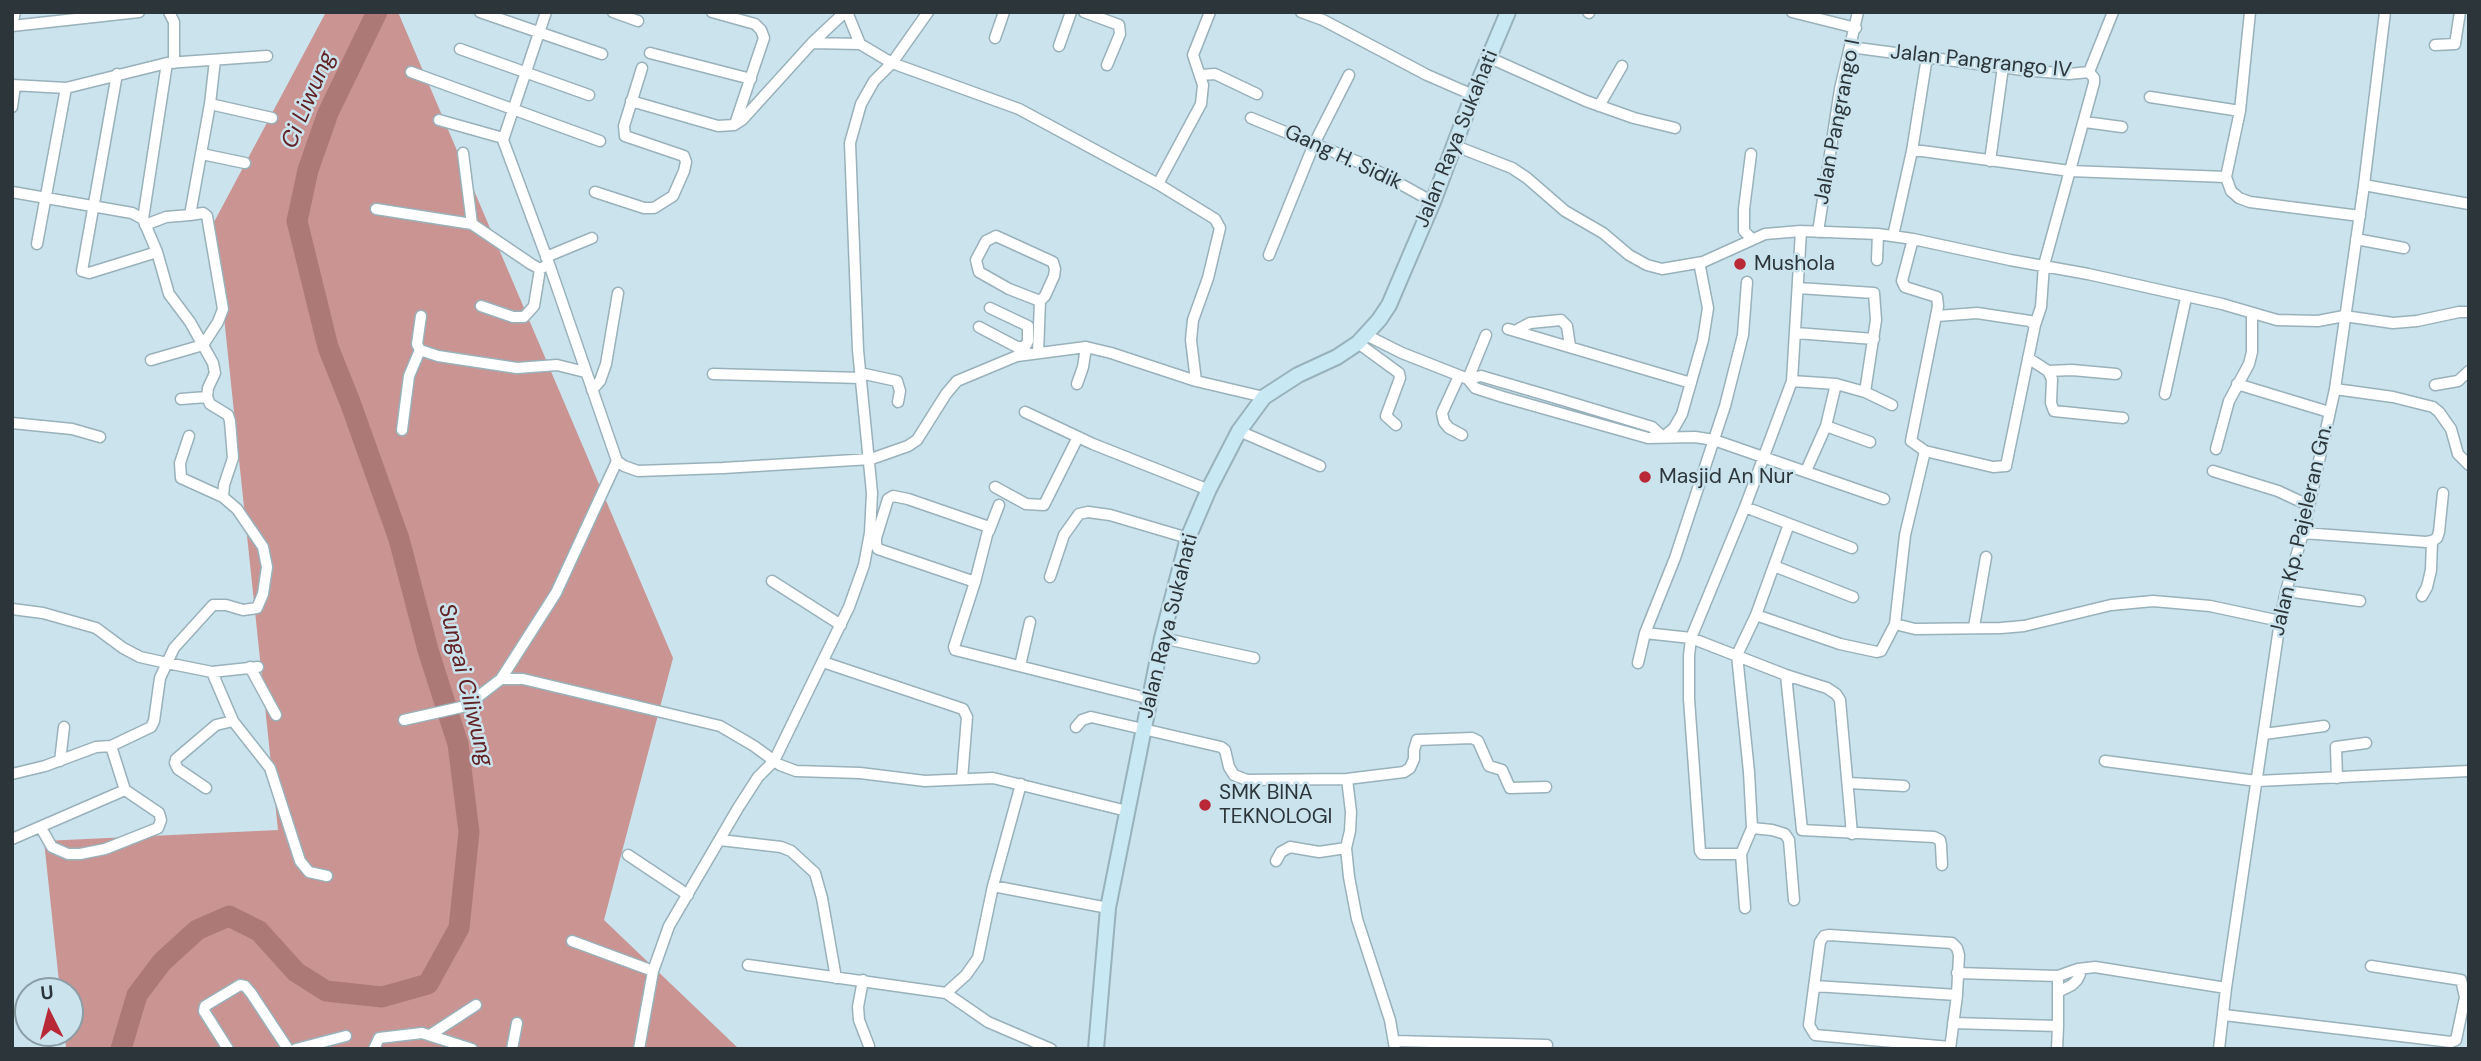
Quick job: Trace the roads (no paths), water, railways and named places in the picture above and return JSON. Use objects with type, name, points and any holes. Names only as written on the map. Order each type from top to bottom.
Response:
[{"type":"main road","name":"Jalan Raya Sukahati","points":[[1096,1049],[1108,908],[1162,638],[1188,538],[1239,431],[1264,397],[1298,375],[1337,357],[1362,339],[1389,305],[1508,12]]},
{"type":"street","points":[[15,12],[12,26],[139,12]]},
{"type":"street","points":[[144,222],[171,63],[174,22],[169,12]]},
{"type":"street","points":[[480,12],[602,54]]},
{"type":"street","points":[[546,12],[503,138],[617,461],[624,466],[638,471],[870,459],[918,440],[957,381],[1030,352],[1086,347],[1196,381],[1264,397]]},
{"type":"street","points":[[613,12],[638,21]]},
{"type":"street","points":[[712,12],[755,24],[764,38],[734,125]]},
{"type":"street","points":[[631,101],[718,126],[734,125],[744,119],[812,43],[846,12],[860,44]]},
{"type":"street","points":[[639,1049],[653,971],[669,926],[758,777],[774,761],[841,625],[864,565],[870,533],[872,493],[861,375],[850,143],[861,104],[874,81],[892,62],[928,12]]},
{"type":"street","points":[[995,38],[1004,12]]},
{"type":"street","points":[[1059,46],[1071,12]]},
{"type":"street","points":[[1084,12],[1111,17],[1119,25],[1120,34],[1107,65]]},
{"type":"street","points":[[1158,184],[1201,104],[1203,85],[1192,55],[1210,12]]},
{"type":"street","points":[[1301,12],[1323,20],[1427,75],[1473,94]]},
{"type":"street","points":[[1792,12],[1856,28]]},
{"type":"street","name":"Jalan Pangrango I","points":[[1818,232],[1840,89],[1858,12]]},
{"type":"street","name":"Jalan Pangrango IV","points":[[1850,47],[2069,74],[2089,72],[2113,12]]},
{"type":"street","points":[[2250,12],[2240,111],[2226,177],[2231,191],[2250,202],[2360,216]]},
{"type":"street","name":"Jalan Kp. Pajeleran Gn.","points":[[2219,1049],[2280,621],[2303,533],[2334,389],[2360,216],[2385,12]]},
{"type":"street","points":[[2435,45],[2455,44],[2460,12]]},
{"type":"street","points":[[812,43],[860,44],[892,62],[1019,109],[1158,184],[1214,219],[1220,228],[1208,278],[1193,320],[1191,340],[1196,381]]},
{"type":"street","points":[[460,49],[590,95]]},
{"type":"street","points":[[650,53],[751,79]]},
{"type":"street","points":[[12,107],[14,85],[66,88],[171,63],[267,56]]},
{"type":"street","points":[[1893,236],[1912,151],[1927,57]]},
{"type":"street","points":[[1490,58],[1599,106],[1675,128]]},
{"type":"street","points":[[191,215],[215,60]]},
{"type":"street","points":[[1599,106],[1622,66]]},
{"type":"street","points":[[1990,161],[2003,67]]},
{"type":"street","points":[[595,192],[644,208],[654,208],[673,197],[684,171],[684,156],[625,136],[624,126],[642,68]]},
{"type":"street","points":[[411,72],[600,141]]},
{"type":"street","points":[[1913,239],[1902,281],[1905,287],[1937,297],[1937,316],[1911,438],[1913,443],[1926,451],[1993,467],[2006,466],[2041,307],[2044,265],[2094,83],[2089,72]]},
{"type":"street","points":[[117,74],[82,271],[89,273],[157,251]]},
{"type":"street","points":[[1200,75],[1220,76],[1257,94]]},
{"type":"street","points":[[1269,255],[1314,144],[1349,75]]},
{"type":"street","points":[[37,244],[66,88]]},
{"type":"street","points":[[2150,97],[2240,111]]},
{"type":"street","points":[[210,104],[272,118]]},
{"type":"street","name":"Gang H. Sidik","points":[[1251,118],[1368,166],[1433,202]]},
{"type":"street","points":[[439,120],[503,138]]},
{"type":"street","points":[[2085,122],[2122,127]]},
{"type":"street","points":[[1453,145],[1512,168],[1565,211],[1603,233],[1629,255],[1647,265],[1662,269],[1703,262],[1765,234],[1801,231],[1878,234],[2044,265],[2222,304],[2252,315],[2296,322],[2344,316],[2393,323],[2469,312]]},
{"type":"street","points":[[1912,151],[1922,150],[2070,172],[2226,177]]},
{"type":"street","points":[[463,153],[471,224]]},
{"type":"street","points":[[202,154],[245,163]]},
{"type":"street","points":[[1751,154],[1744,231],[1752,239]]},
{"type":"street","points":[[2364,185],[2469,204]]},
{"type":"street","points":[[12,192],[132,213],[144,222],[157,251],[169,294],[190,322],[213,363],[215,373],[207,397],[210,404],[228,415],[232,429],[233,458],[223,485],[223,497]]},
{"type":"street","points":[[376,209],[471,224],[545,263]]},
{"type":"street","points":[[144,222],[203,213],[207,216],[223,309],[203,345],[151,360]]},
{"type":"street","points":[[1741,854],[1702,854],[1700,851],[1689,699],[1691,638],[1745,507],[1792,381],[1801,231]]},
{"type":"street","points":[[1877,260],[1878,234]]},
{"type":"street","points":[[1030,352],[1040,301],[1054,276],[1053,262],[996,236],[986,241],[976,260],[979,272],[1009,289],[1040,301]]},
{"type":"street","points":[[481,306],[513,317],[524,317],[534,306],[545,263],[592,238]]},
{"type":"street","points":[[2356,239],[2404,248]]},
{"type":"street","points":[[1663,437],[1674,428],[1682,414],[1703,340],[1708,308],[1700,267]]},
{"type":"street","points":[[1638,663],[1645,633],[1675,558],[1729,393],[1743,335],[1747,282]]},
{"type":"street","points":[[1798,288],[1872,292],[1875,297],[1876,320],[1865,392]]},
{"type":"street","points":[[592,390],[600,381],[606,364],[618,293]]},
{"type":"street","points":[[2165,394],[2186,298]]},
{"type":"street","points":[[990,308],[1028,326],[1030,352]]},
{"type":"street","points":[[1937,316],[1977,313],[2030,321],[2035,325]]},
{"type":"street","points":[[2216,449],[2229,401],[2249,364],[2252,352],[2252,315]]},
{"type":"street","points":[[402,430],[409,376],[420,350],[418,344],[421,316]]},
{"type":"street","points":[[1570,346],[1567,326],[1561,320],[1540,321],[1512,330],[1691,383]]},
{"type":"street","points":[[979,327],[1030,352]]},
{"type":"street","points":[[1796,333],[1874,340]]},
{"type":"street","points":[[1462,435],[1449,428],[1442,413],[1486,335]]},
{"type":"street","points":[[1362,339],[1463,378],[1475,388],[1648,438],[1714,440],[1884,499]]},
{"type":"street","points":[[1362,339],[1399,373],[1398,384],[1386,416],[1396,425]]},
{"type":"street","points":[[1077,384],[1086,347]]},
{"type":"street","points":[[420,350],[438,356],[495,366],[517,368],[556,365],[585,372]]},
{"type":"street","points":[[2028,358],[2048,370],[2116,374]]},
{"type":"street","points":[[2048,370],[2052,379],[2051,402],[2054,411],[2123,418]]},
{"type":"street","points":[[2435,385],[2458,381],[2469,371]]},
{"type":"street","points":[[713,374],[861,375],[897,381],[900,391],[898,402]]},
{"type":"street","points":[[1463,378],[1481,376],[1556,398],[1652,427],[1663,437]]},
{"type":"street","points":[[1792,381],[1836,384],[1865,392],[1892,405]]},
{"type":"street","points":[[1806,471],[1826,426],[1836,384]]},
{"type":"street","points":[[2237,384],[2329,412]]},
{"type":"street","points":[[2334,389],[2393,397],[2433,407],[2440,412],[2451,429],[2458,454],[2469,465]]},
{"type":"street","points":[[181,398],[207,397]]},
{"type":"street","points":[[1552,411],[1556,398]]},
{"type":"street","points":[[1026,412],[1078,437],[1209,490]]},
{"type":"street","points":[[12,423],[72,429],[100,437]]},
{"type":"street","points":[[1826,426],[1870,442]]},
{"type":"street","points":[[1239,431],[1320,466]]},
{"type":"street","points":[[12,774],[60,761],[96,747],[111,746],[151,727],[159,678],[174,648],[213,605],[252,610],[257,608],[263,594],[267,567],[263,547],[237,509],[223,497],[181,478],[180,463],[189,436]]},
{"type":"street","points":[[995,487],[1026,504],[1044,505],[1078,437]]},
{"type":"street","points":[[1756,615],[1840,644],[1881,651],[1895,624],[1905,535],[1926,451]]},
{"type":"street","points":[[404,720],[466,706],[501,679],[556,593],[617,461]]},
{"type":"street","points":[[2213,471],[2278,491],[2308,505]]},
{"type":"street","points":[[2303,533],[2432,541],[2437,538],[2439,531],[2443,493]]},
{"type":"street","points":[[975,582],[886,554],[878,550],[876,538],[888,499],[893,496],[987,525],[989,531]]},
{"type":"street","points":[[999,505],[955,650],[1151,699]]},
{"type":"street","points":[[1745,507],[1853,548]]},
{"type":"street","points":[[1050,577],[1064,535],[1079,514],[1088,512],[1110,515],[1188,538]]},
{"type":"street","points":[[1745,908],[1741,854],[1752,828],[1737,655],[1756,615],[1789,524]]},
{"type":"street","points":[[2422,596],[2431,570],[2432,541]]},
{"type":"street","points":[[1974,627],[1986,557]]},
{"type":"street","points":[[1774,566],[1853,597]]},
{"type":"street","points":[[772,581],[841,625]]},
{"type":"street","points":[[2286,591],[2360,601]]},
{"type":"street","points":[[1895,624],[1915,629],[2024,626],[2111,605],[2153,601],[2210,606],[2280,621]]},
{"type":"street","points":[[12,609],[43,613],[96,628],[131,652],[167,663],[212,672],[254,667],[276,715]]},
{"type":"street","points":[[1020,666],[1030,622]]},
{"type":"street","points":[[1645,633],[1691,638],[1786,676],[1827,688],[1838,696],[1849,783],[1852,834]]},
{"type":"street","points":[[1162,638],[1254,658]]},
{"type":"street","points":[[823,662],[963,709],[967,717],[962,779]]},
{"type":"street","points":[[212,672],[233,721],[270,768],[300,861],[309,872],[327,876]]},
{"type":"street","points":[[1786,676],[1802,830],[1934,837],[1940,840],[1942,865]]},
{"type":"street","points":[[501,679],[523,679],[720,726],[774,761],[796,771],[860,773],[925,781],[993,778],[1127,811]]},
{"type":"street","points":[[1076,727],[1082,720],[1091,717],[1221,747],[1225,750],[1234,775],[1247,780],[1347,779],[1404,772],[1410,768],[1414,759],[1413,750],[1417,740],[1472,738],[1478,741],[1489,766],[1502,770],[1510,788],[1546,787]]},
{"type":"street","points":[[206,788],[178,769],[176,760],[216,725],[233,721]]},
{"type":"street","points":[[2263,734],[2324,726]]},
{"type":"street","points":[[60,761],[64,727]]},
{"type":"street","points":[[2337,778],[2336,747],[2366,743]]},
{"type":"street","points":[[41,828],[52,847],[68,854],[80,854],[105,849],[158,828],[161,820],[159,813],[125,790],[111,746]]},
{"type":"street","points":[[2105,761],[2257,781],[2469,771]]},
{"type":"street","points":[[1347,779],[1351,822],[1346,848],[1349,877],[1357,919],[1390,1020],[1394,1045],[1547,1045]]},
{"type":"street","points":[[1849,783],[1904,786]]},
{"type":"street","points":[[946,993],[966,975],[978,958],[993,886],[1021,784]]},
{"type":"street","points":[[12,839],[125,790]]},
{"type":"street","points":[[1752,828],[1772,830],[1785,834],[1789,839],[1794,900]]},
{"type":"street","points":[[720,840],[781,847],[791,851],[814,873],[822,898],[836,978]]},
{"type":"street","points":[[1276,861],[1281,852],[1290,847],[1319,852],[1346,848]]},
{"type":"street","points":[[628,855],[688,895]]},
{"type":"street","points":[[993,886],[1108,908]]},
{"type":"street","points":[[1829,934],[1952,943],[1959,956],[1957,974],[1950,1048],[1900,1046],[1815,1035],[1809,1025],[1820,942],[1829,934]]},
{"type":"street","points":[[572,941],[653,971]]},
{"type":"street","points":[[748,965],[946,993],[988,1022],[1051,1049]]},
{"type":"street","points":[[2224,1015],[2455,1045],[2465,997],[2461,980],[2371,966]]},
{"type":"street","points":[[1957,974],[2058,976],[2095,967],[2226,988]]},
{"type":"street","points":[[2058,992],[2077,980],[2080,974],[2078,969]]},
{"type":"street","points":[[2057,1049],[2058,976]]},
{"type":"street","points":[[863,980],[858,1007],[859,1020],[869,1046]]},
{"type":"street","points":[[228,1049],[204,1011],[205,1006],[240,985],[245,986],[251,993],[288,1049]]},
{"type":"street","points":[[1814,986],[1957,995]]},
{"type":"street","points":[[430,1035],[476,1005]]},
{"type":"street","points":[[512,1049],[517,1023]]},
{"type":"street","points":[[1953,1023],[2058,1026]]},
{"type":"street","points":[[374,1049],[379,1038],[422,1033],[472,1049]]},
{"type":"street","points":[[296,1049],[346,1036]]},
{"type":"waterway","name":"Sungai Ciliwung","points":[[121,1049],[137,995],[162,962],[197,930],[229,916],[259,931],[296,972],[326,991],[382,997],[428,984],[459,928],[469,832],[458,744],[428,650],[399,539],[328,347],[297,221],[308,170],[328,113],[377,12]]},
{"type":"place","name":"Mushola","points":[[1740,264]]},
{"type":"place","name":"Masjid An Nur","points":[[1645,477]]},
{"type":"place","name":"SMK BINA TEKNOLOGI","points":[[1205,805]]},
{"type":"water label","name":"Ci Liwung","points":[[309,100]]}]
